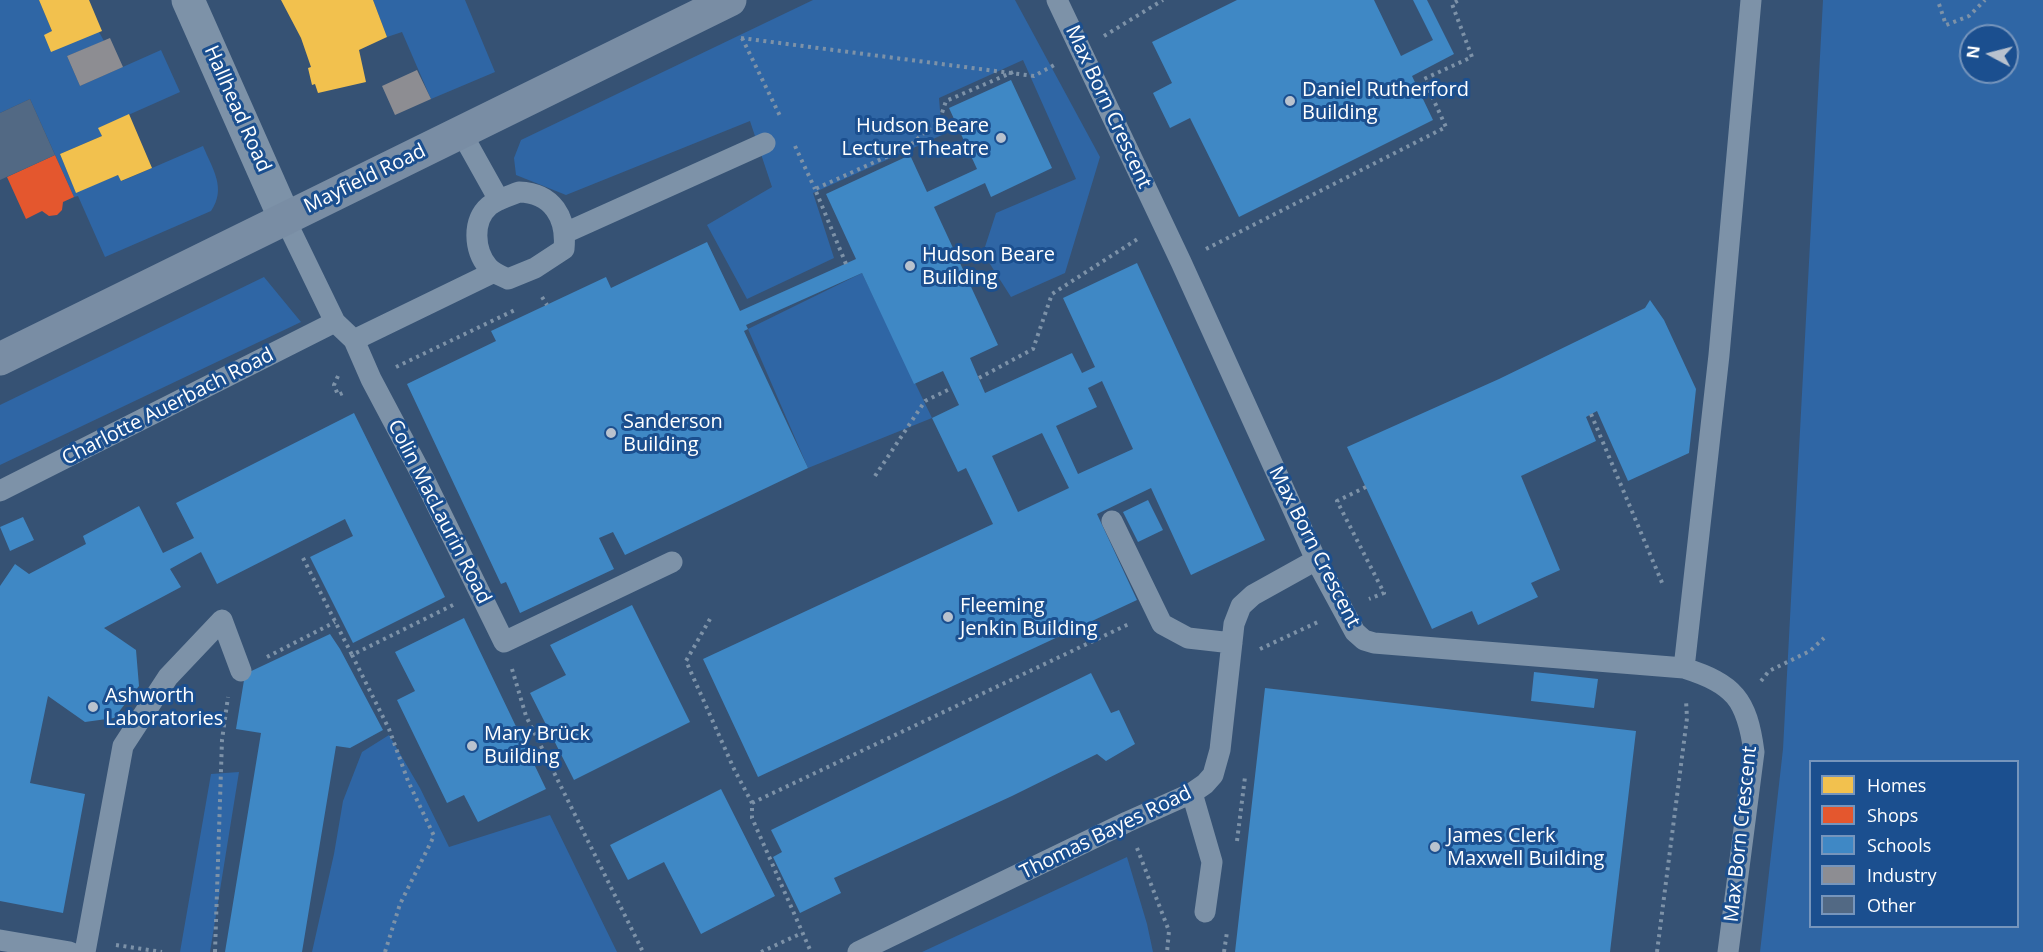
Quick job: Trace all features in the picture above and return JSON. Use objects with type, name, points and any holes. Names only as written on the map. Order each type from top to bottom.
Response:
[{"type":"street","name":"Hallhead Road","points":[[188,0],[285,219]]},
{"type":"street","name":"Mayfield Road","points":[[0,359],[729,0]]},
{"type":"lane","name":"Max Born Crescent","points":[[1057,0],[1316,560],[1351,626],[1364,640],[1374,643],[1684,668],[1711,677],[1730,689],[1741,705],[1750,725],[1754,752],[1728,952]]},
{"type":"lane","points":[[1684,668],[1719,355],[1751,0]]},
{"type":"lane","points":[[461,132],[499,200]]},
{"type":"lane","points":[[565,233],[765,143]]},
{"type":"lane","points":[[519,192],[541,197],[551,204],[560,216],[565,233],[564,249],[535,268],[508,279],[494,272],[479,253],[477,240],[478,227],[484,212],[499,200],[519,192]]},
{"type":"lane","name":"Colin MacLaurin Road","points":[[285,219],[335,322],[354,340],[504,642]]},
{"type":"lane","points":[[354,340],[494,272]]},
{"type":"lane","name":"Charlotte Auerbach Road","points":[[0,491],[335,322]]},
{"type":"lane","points":[[1112,521],[1162,624],[1188,638],[1232,643]]},
{"type":"lane","name":"Thomas Bayes Road","points":[[858,952],[1192,793],[1206,784],[1217,765],[1220,750],[1234,624],[1241,606],[1253,595],[1316,560]]},
{"type":"lane","points":[[504,642],[672,562]]},
{"type":"lane","points":[[0,940],[81,948],[123,746],[168,677],[222,620],[241,671]]},
{"type":"lane","points":[[1192,793],[1212,862],[1205,912]]},
{"type":"path","points":[[729,0],[741,38],[783,122]]},
{"type":"path","points":[[741,38],[1034,76],[1081,51],[1163,0]]},
{"type":"path","points":[[1180,262],[1446,127],[1424,79],[1472,57],[1452,4],[1459,0]]},
{"type":"path","points":[[1939,4],[1946,25],[1969,16],[1985,0]]},
{"type":"path","points":[[815,189],[908,147],[940,119],[946,101],[1014,72]]},
{"type":"path","points":[[793,142],[846,264]]},
{"type":"path","points":[[979,378],[1033,349],[1052,294],[1162,223]]},
{"type":"path","points":[[532,301],[543,296],[547,304]]},
{"type":"path","points":[[371,378],[522,307]]},
{"type":"path","points":[[334,385],[339,395]]},
{"type":"path","points":[[875,476],[925,401],[952,388]]},
{"type":"path","points":[[1591,414],[1667,593]]},
{"type":"path","points":[[303,558],[389,729],[408,781],[434,836],[400,904],[385,952]]},
{"type":"path","points":[[352,655],[454,604]]},
{"type":"path","points":[[710,619],[687,661],[752,804],[752,818],[811,952]]},
{"type":"path","points":[[215,952],[222,740],[229,693],[241,671],[335,622]]},
{"type":"path","points":[[752,804],[1104,636]]},
{"type":"path","points":[[1741,705],[1769,671],[1810,651],[1824,638]]},
{"type":"path","points":[[504,642],[526,716],[643,952]]},
{"type":"path","points":[[1657,952],[1687,718],[1684,668]]},
{"type":"path","points":[[1127,822],[1169,931],[1167,952]]},
{"type":"path","points":[[761,952],[802,933]]},
{"type":"path","points":[[81,948],[162,952]]},
{"type":"shaded area","points":[[0,0],[39,0],[52,31],[99,32],[104,41],[67,56],[80,86],[161,50],[180,92],[99,128],[102,136],[60,154],[76,192],[118,175],[122,181],[203,146],[214,170],[218,186],[216,203],[211,211],[105,257],[78,196],[74,197],[30,99],[0,113]]},
{"type":"shaded area","points":[[373,0],[465,0],[495,72],[431,99],[402,32],[387,37]]},
{"type":"shaded area","points":[[813,0],[1015,0],[1100,157],[1065,273],[1011,297],[983,253],[996,213],[1076,179],[1023,60],[939,98],[942,135],[813,193],[834,258],[747,299],[707,225],[772,187],[750,121],[566,195],[516,175],[514,158],[521,140]]},
{"type":"shaded area","points":[[1823,0],[2043,0],[2043,952],[1760,952],[1783,749]]},
{"type":"shaded area","points":[[862,273],[932,418],[808,468],[748,329]]},
{"type":"shaded area","points":[[264,277],[301,322],[0,465],[0,405]]},
{"type":"shaded area","points":[[389,735],[420,788],[449,847],[550,815],[617,952],[312,952],[334,854],[343,801],[362,752]]},
{"type":"shaded area","points":[[239,772],[210,952],[180,952],[211,774]]},
{"type":"shaded area","points":[[1127,857],[1153,952],[922,952]]},
{"type":"building: Homes","points":[[39,0],[89,0],[102,31],[51,52],[44,35],[52,31]]},
{"type":"building: Homes","points":[[281,0],[373,0],[387,37],[359,50],[366,82],[318,93],[315,84],[312,85],[308,68],[311,67],[301,38]]},
{"type":"building: Homes","points":[[129,114],[152,168],[121,181],[118,175],[76,193],[60,154],[102,136],[98,128]]},
{"type":"building: Shops","points":[[55,155],[74,197],[63,202],[62,210],[57,215],[49,216],[42,211],[26,219],[7,177]]},
{"type":"building: Schools","name":"Daniel Rutherford Building","points":[[1237,0],[1374,0],[1401,56],[1433,40],[1413,0],[1427,0],[1454,54],[1412,76],[1433,120],[1239,217],[1190,118],[1170,128],[1153,93],[1172,83],[1152,42]]},
{"type":"building: Schools","points":[[1011,80],[1052,168],[991,197],[985,183],[934,207],[998,345],[970,358],[985,393],[1072,353],[1082,373],[1095,367],[1063,298],[1137,263],[1265,540],[1191,575],[1151,488],[1097,514],[1137,600],[758,777],[703,659],[993,524],[966,468],[958,472],[932,418],[959,405],[943,371],[914,384],[862,273],[746,325],[748,329],[744,331],[808,468],[625,555],[613,532],[599,538],[614,569],[520,613],[506,582],[501,584],[407,384],[496,341],[491,331],[606,277],[611,288],[707,242],[740,311],[856,259],[826,194],[910,155],[927,192],[977,169],[949,108]],"holes":[[[1102,381],[1133,449],[1078,474],[1056,426],[1097,407],[1088,388]],[[1042,433],[1069,488],[1018,512],[992,456]]]},
{"type":"building: Schools","points":[[1650,300],[1664,320],[1696,389],[1689,453],[1628,481],[1597,411],[1586,417],[1596,441],[1521,476],[1560,570],[1531,583],[1538,597],[1478,625],[1472,611],[1432,629],[1347,447],[1499,379],[1645,308]]},
{"type":"building: Schools","points":[[354,413],[445,597],[353,643],[310,557],[353,536],[345,519],[217,584],[201,552],[170,569],[181,587],[104,628],[136,650],[139,686],[114,718],[85,722],[48,696],[30,783],[85,794],[63,913],[0,901],[0,586],[15,564],[29,574],[86,544],[83,536],[139,506],[163,553],[194,538],[176,503]]},
{"type":"building: Schools","points":[[1148,500],[1163,530],[1138,542],[1123,512]]},
{"type":"building: Schools","points":[[23,517],[34,540],[10,551],[0,527]]},
{"type":"building: Schools","points":[[632,605],[690,722],[574,780],[530,693],[566,675],[550,645]]},
{"type":"building: Schools","name":"Mary Brück Building","points":[[464,618],[546,789],[478,822],[464,795],[447,803],[397,700],[415,691],[395,652]]},
{"type":"building: Schools","points":[[330,634],[383,730],[350,748],[336,746],[302,952],[225,952],[261,733],[236,729],[245,674]]},
{"type":"building: Schools","points":[[1534,672],[1598,679],[1594,708],[1531,701]]},
{"type":"building: Schools","points":[[1091,673],[1111,713],[1119,710],[1135,744],[1106,761],[1097,754],[834,878],[841,893],[800,913],[773,857],[782,852],[771,830]]},
{"type":"building: Schools","name":"James Clerk Maxwell Building","points":[[1265,688],[1636,731],[1610,952],[1235,952]]},
{"type":"building: Schools","points":[[721,789],[775,896],[701,934],[664,862],[628,880],[610,845]]},
{"type":"building: Industry","points":[[110,38],[123,67],[80,86],[67,56]]},
{"type":"building: Industry","points":[[417,70],[431,99],[395,115],[382,86]]},
{"type":"building: Other","points":[[30,99],[55,155],[0,180],[0,113]]},
{"type":"place","name":"Daniel Rutherford Building","points":[[1290,101]]},
{"type":"place","name":"Hudson Beare Lecture Theatre","points":[[1001,138]]},
{"type":"place","name":"Hudson Beare Building","points":[[910,266]]},
{"type":"place","name":"Sanderson Building","points":[[611,433]]},
{"type":"place","name":"Fleeming Jenkin Building","points":[[948,617]]},
{"type":"place","name":"Ashworth Laboratories","points":[[93,707]]},
{"type":"place","name":"Mary Brück Building","points":[[472,746]]},
{"type":"place","name":"James Clerk Maxwell Building","points":[[1435,847]]}]
